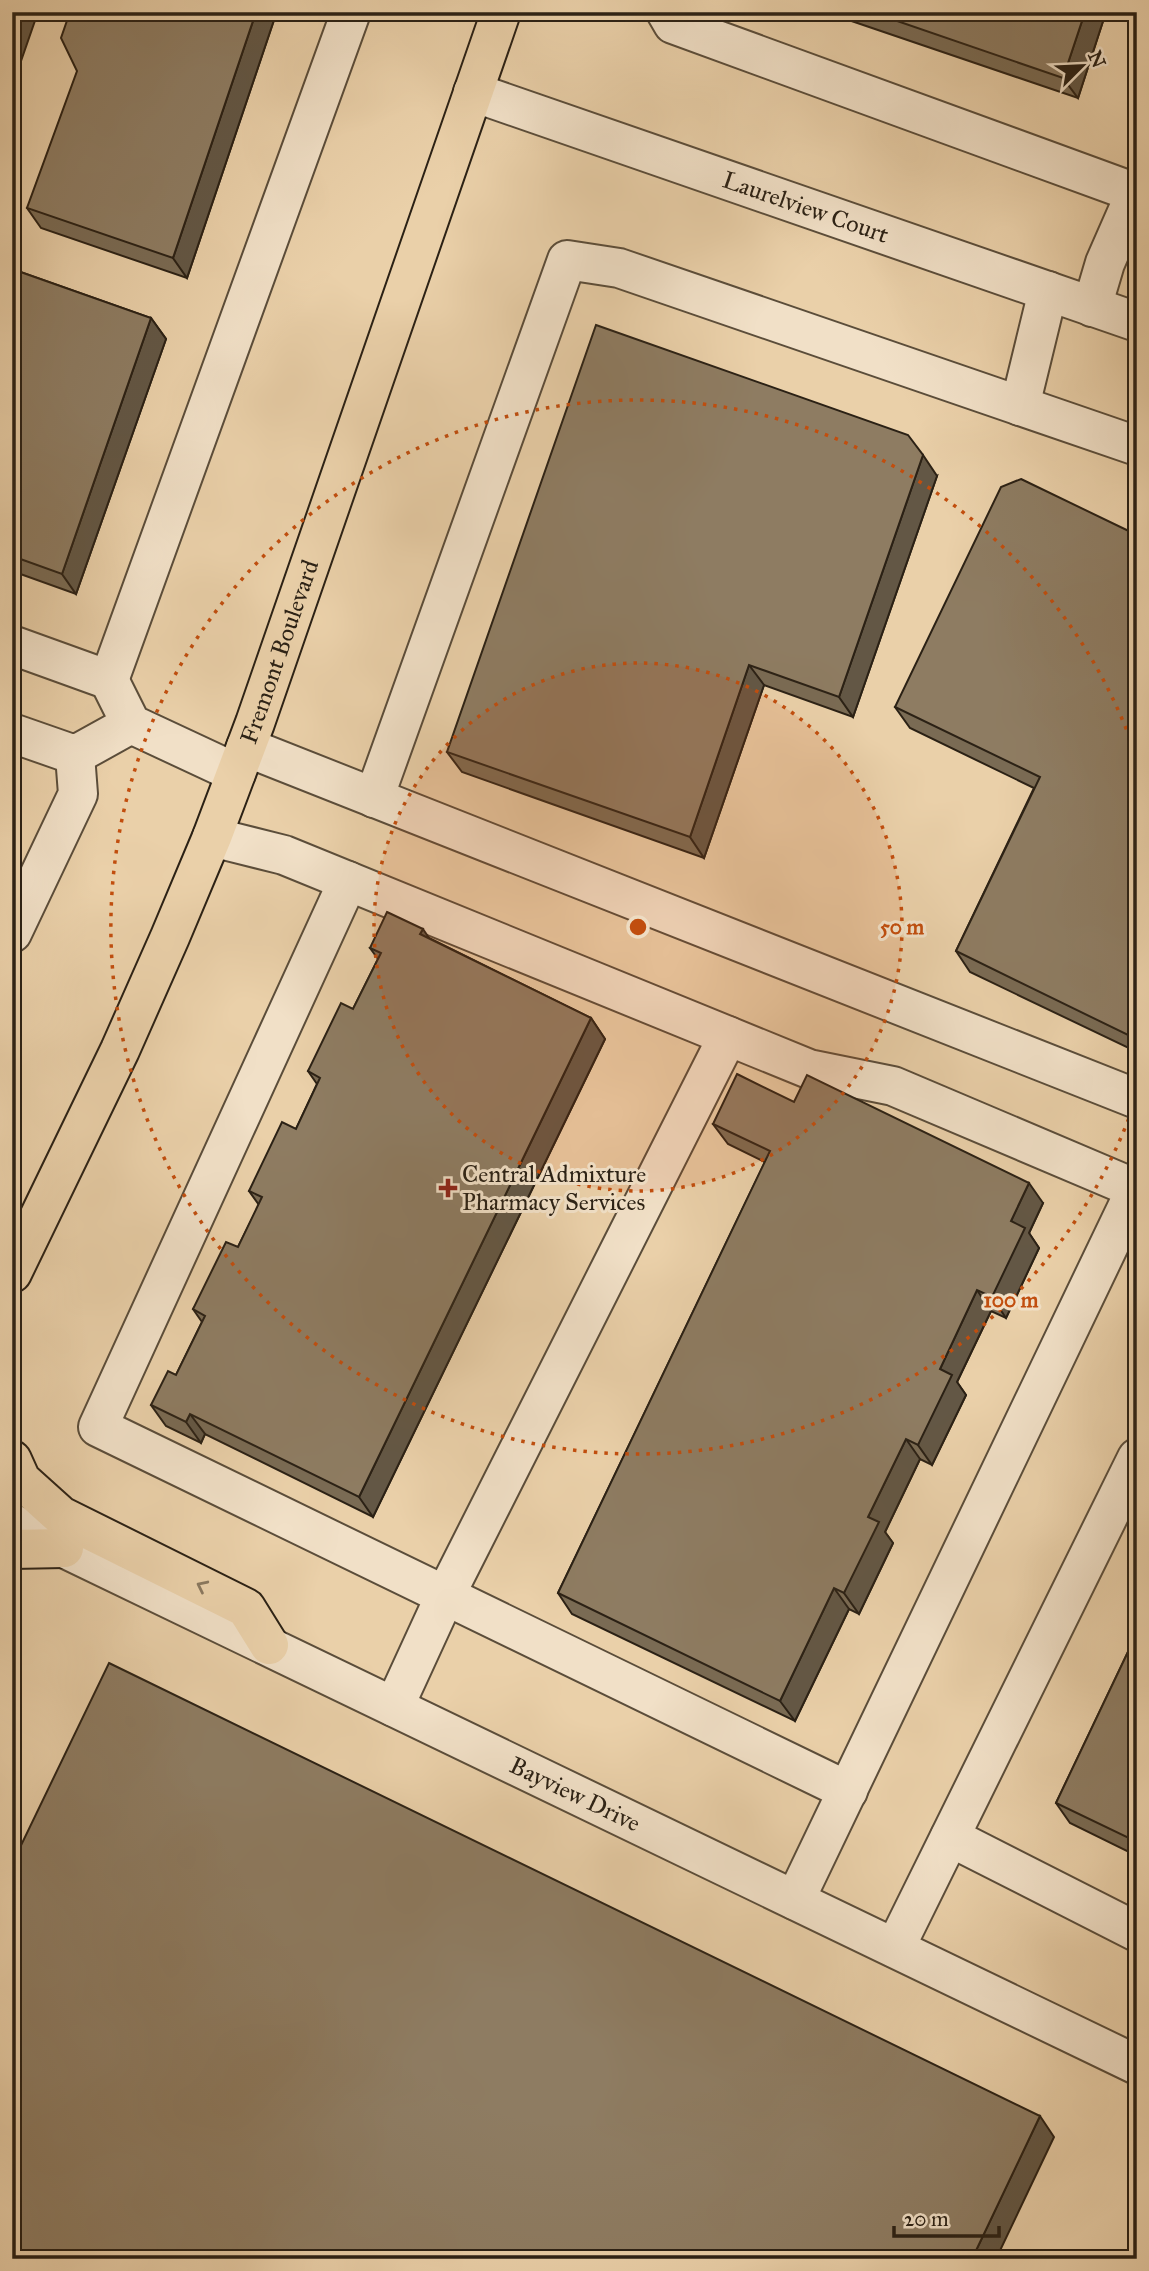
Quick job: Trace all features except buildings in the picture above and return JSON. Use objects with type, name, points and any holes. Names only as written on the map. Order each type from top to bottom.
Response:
[{"type":"main road","name":"Fremont Boulevard","points":[[17,1249],[120,1050],[212,837],[501,12]]},
{"type":"main road","points":[[12,1460],[21,1480],[61,1517],[246,1608],[269,1645]]},
{"type":"main road","points":[[12,1549],[64,1548]]},
{"type":"street","points":[[109,680],[351,12]]},
{"type":"street","points":[[666,12],[673,24],[1136,191],[1105,263],[1092,307]]},
{"type":"street","name":"Laurelview Court","points":[[473,92],[1137,323]]},
{"type":"street","points":[[374,798],[567,260],[619,268],[1137,446]]},
{"type":"street","points":[[1020,406],[1048,292]]},
{"type":"street","points":[[12,645],[109,680],[131,724],[241,760],[374,798],[1137,1099]]},
{"type":"street","points":[[12,733],[75,755],[131,724]]},
{"type":"street","points":[[12,933],[78,794],[75,755]]},
{"type":"street","points":[[212,837],[284,855],[809,1069],[893,1086],[1136,1189],[795,1900]]},
{"type":"street","points":[[348,881],[98,1427],[848,1791]]},
{"type":"street","points":[[394,1707],[445,1596],[728,1036]]},
{"type":"street","points":[[895,1948],[1137,1458]]},
{"type":"street","name":"Bayview Drive","points":[[12,1523],[1137,2065]]},
{"type":"street","points":[[950,1837],[1137,1932]]},
{"type":"place","name":"Central Admixture Pharmacy Services","points":[[448,1188]]}]
